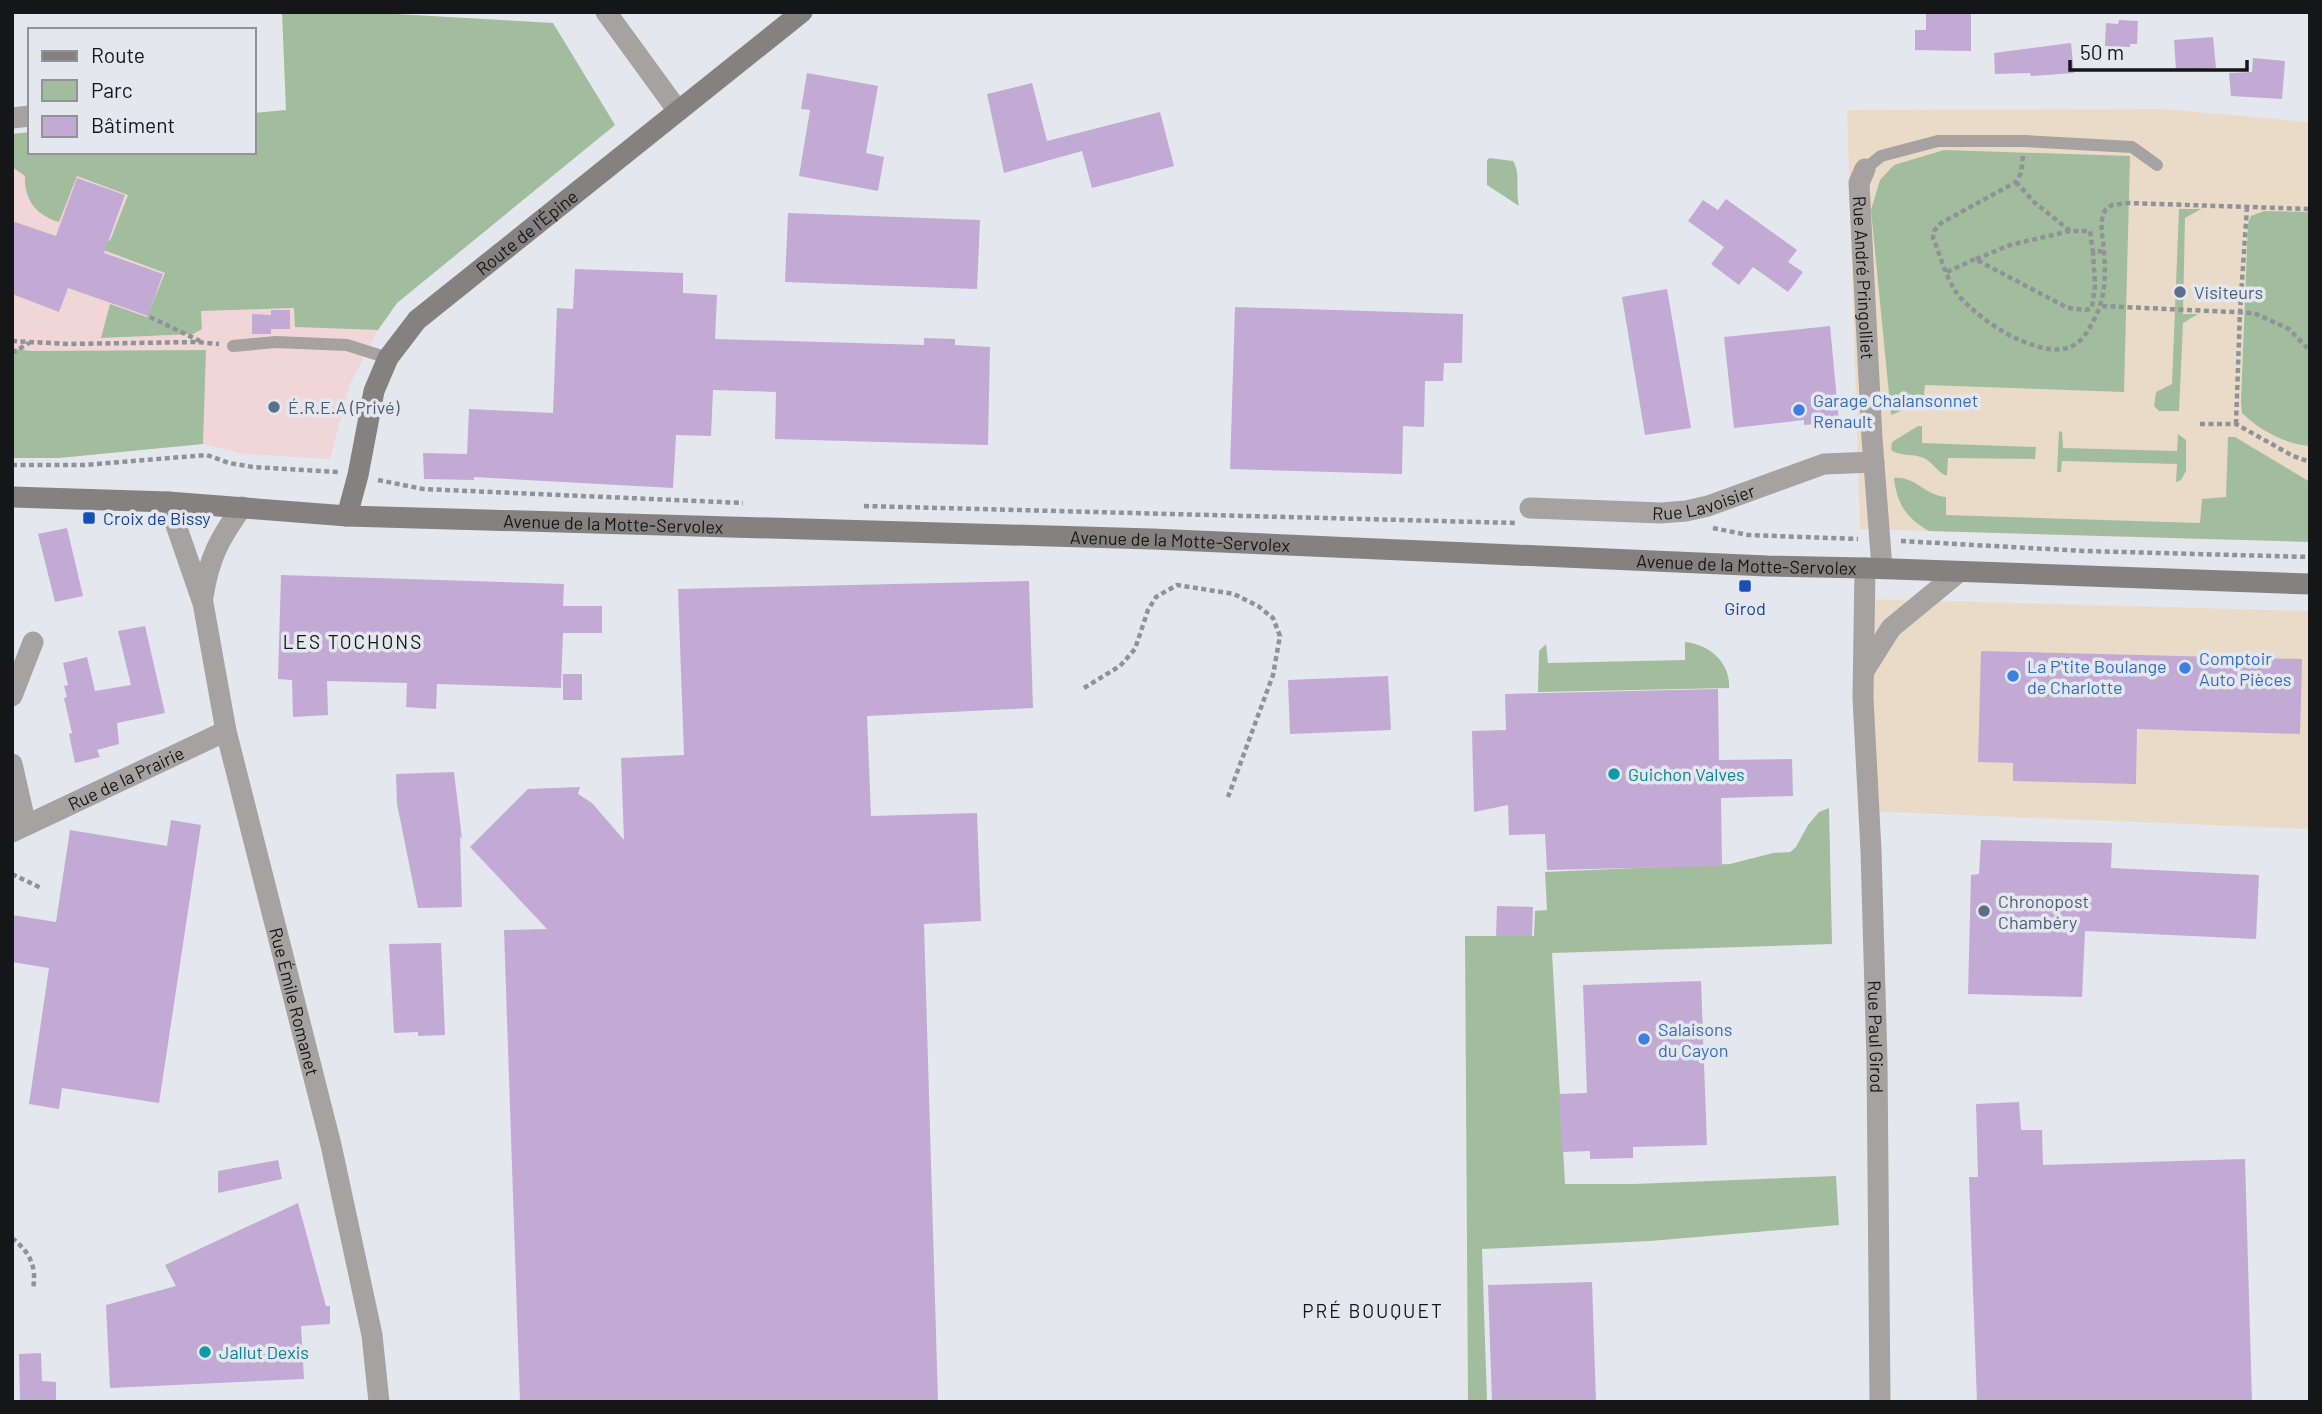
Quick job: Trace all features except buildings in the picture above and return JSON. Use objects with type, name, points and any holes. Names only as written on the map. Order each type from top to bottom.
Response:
[{"type":"main road","name":"Route de l'Épine","points":[[347,516],[374,391],[388,358],[401,338],[427,311],[802,12]]},
{"type":"main road","name":"Avenue de la Motte-Servolex","points":[[12,498],[168,502],[347,516],[1152,539],[1753,566],[2310,584]]},
{"type":"main road","name":"Avenue de la Motte-Servolex","points":[[12,504],[50,499]]},
{"type":"street","points":[[606,12],[678,111]]},
{"type":"street","name":"Rue André Pringolliet","points":[[1864,169],[1859,183],[1880,540],[1873,568]]},
{"type":"street","name":"Rue Lavoisier","points":[[1528,515],[1661,513],[1686,510],[1708,506],[1824,464],[1874,462]]},
{"type":"street","name":"Rue Émile Romanet","points":[[168,502],[203,603],[226,731],[331,1145],[372,1335],[379,1402]]},
{"type":"street","name":"Rue Émile Romanet","points":[[203,603],[208,566],[228,526],[242,507]]},
{"type":"street","name":"Rue Paul Girod","points":[[1873,568],[1863,673],[1877,1060],[1880,1402]]},
{"type":"street","points":[[1863,673],[1891,628],[1959,572]]},
{"type":"street","points":[[12,696],[33,642]]},
{"type":"street","name":"Rue de la Prairie","points":[[12,764],[19,828],[226,731]]},
{"type":"lane","name":"Rue André Pringolliet","points":[[1864,169],[1881,156],[1938,141],[2025,141],[2132,147],[2157,165]]},
{"type":"lane","points":[[233,346],[275,342],[347,345],[388,358]]},
{"type":"path","points":[[2025,141],[2021,173],[2016,182],[1941,223],[1934,231],[1933,238],[1956,292],[1987,320],[2016,339],[2053,350],[2068,349],[2080,342],[2102,306],[2102,215],[2112,205],[2128,203],[2310,209]]},
{"type":"path","points":[[2016,182],[2034,202],[2070,231]]},
{"type":"path","points":[[2236,424],[2247,207]]},
{"type":"path","points":[[1947,272],[1975,259],[2010,245],[2070,231],[2090,231],[2095,285],[2092,307],[2087,310],[2068,309],[1975,259]]},
{"type":"path","points":[[2093,252],[2104,251]]},
{"type":"path","points":[[2102,306],[2240,311],[2272,319],[2289,329],[2310,351]]},
{"type":"path","points":[[150,317],[204,343]]},
{"type":"path","points":[[12,341],[68,344],[204,343],[233,346]]},
{"type":"path","points":[[12,353],[30,342]]},
{"type":"path","points":[[2200,424],[2236,424],[2293,456],[2310,462]]},
{"type":"path","points":[[12,465],[84,465],[207,455],[229,463],[253,467],[325,470],[423,489],[747,503]]},
{"type":"path","points":[[851,506],[1528,515]]},
{"type":"path","points":[[1704,527],[1724,528],[1748,535],[2085,551],[2310,556]]},
{"type":"path","points":[[1084,688],[1120,666],[1135,649],[1148,610],[1156,597],[1177,585],[1198,586],[1234,594],[1258,606],[1273,618],[1280,636],[1273,675],[1228,797]]},
{"type":"path","points":[[12,874],[41,888]]},
{"type":"path","points":[[12,1238],[23,1247],[31,1261],[35,1275],[33,1290]]},
{"type":"shaded area","points":[[282,12],[360,12],[553,23],[615,125],[397,303],[378,330],[350,384],[330,459],[244,454],[203,444],[59,458],[12,458],[12,134],[28,132],[28,154],[256,154],[256,113],[286,110]]},
{"type":"shaded area","points":[[2162,109],[2310,122],[2310,542],[1860,529],[1847,110]]},
{"type":"shaded area","points":[[1862,599],[2310,611],[2310,829],[1864,811]]},
{"type":"green space","points":[[282,12],[360,12],[553,23],[615,125],[397,303],[378,330],[295,327],[294,308],[201,311],[202,329],[193,334],[101,338],[110,304],[147,317],[165,273],[90,245],[94,235],[110,241],[128,195],[77,176],[59,222],[38,211],[29,199],[25,176],[12,167],[12,134],[28,132],[28,154],[256,154],[256,113],[286,110]]},
{"type":"green space","points":[[1944,150],[2130,156],[2124,392],[1925,385],[1923,402],[1891,415],[1871,210],[1880,180],[1894,165]]},
{"type":"green space","points":[[1489,158],[1513,161],[1517,171],[1519,206],[1487,185]]},
{"type":"green space","points":[[2179,209],[2201,209],[2185,218],[2183,314],[2198,314],[2183,323],[2179,411],[2159,411],[2154,406],[2156,392],[2172,384]]},
{"type":"green space","points":[[2264,211],[2310,212],[2310,446],[2292,443],[2273,435],[2242,413],[2248,223],[2251,216]]},
{"type":"green space","points":[[12,348],[31,351],[206,350],[203,444],[59,458],[12,458]]},
{"type":"green space","points":[[1922,426],[1922,443],[2036,447],[2035,459],[1948,458],[1947,475],[1944,475],[1926,459],[1891,450],[1892,442]]},
{"type":"green space","points":[[2059,431],[2062,432],[2063,448],[2177,451],[2178,434],[2186,440],[2186,471],[2181,480],[2176,482],[2177,464],[2062,461],[2061,472],[2057,472]]},
{"type":"green space","points":[[2228,437],[2235,437],[2310,482],[2310,542],[1929,531],[1914,521],[1900,503],[1894,478],[1908,480],[1946,497],[1946,515],[2200,523],[2202,499],[2226,497]]},
{"type":"green space","points":[[1685,642],[1702,647],[1717,656],[1729,679],[1729,688],[1538,692],[1539,651],[1546,644],[1548,663],[1685,660]]},
{"type":"green space","points":[[1829,808],[1832,944],[1552,953],[1565,1184],[1836,1176],[1839,1225],[1650,1241],[1482,1249],[1487,1402],[1468,1402],[1465,936],[1534,936],[1535,911],[1547,910],[1545,872],[1730,864],[1773,853],[1790,852],[1819,812]]},
{"type":"place","name":"Visiteurs","points":[[2180,292]]},
{"type":"place","name":"É.R.E.A (Privé)","points":[[274,407]]},
{"type":"place","name":"Garage Chalansonnet Renault","points":[[1799,410]]},
{"type":"place","name":"Croix de Bissy","points":[[89,518]]},
{"type":"place","name":"Girod","points":[[1745,586]]},
{"type":"place","name":"Comptoir Auto Pièces","points":[[2185,668]]},
{"type":"place","name":"La P'tite Boulange de Charlotte","points":[[2013,676]]},
{"type":"place","name":"Guichon Valves","points":[[1614,774]]},
{"type":"place","name":"Chronopost Chambéry","points":[[1984,911]]},
{"type":"place","name":"Salaisons du Cayon","points":[[1644,1039]]},
{"type":"place","name":"Jallut Dexis","points":[[205,1352]]},
{"type":"district","name":"LES TOCHONS","points":[[353,641]]},
{"type":"district","name":"PRÉ BOUQUET","points":[[1373,1310]]}]
